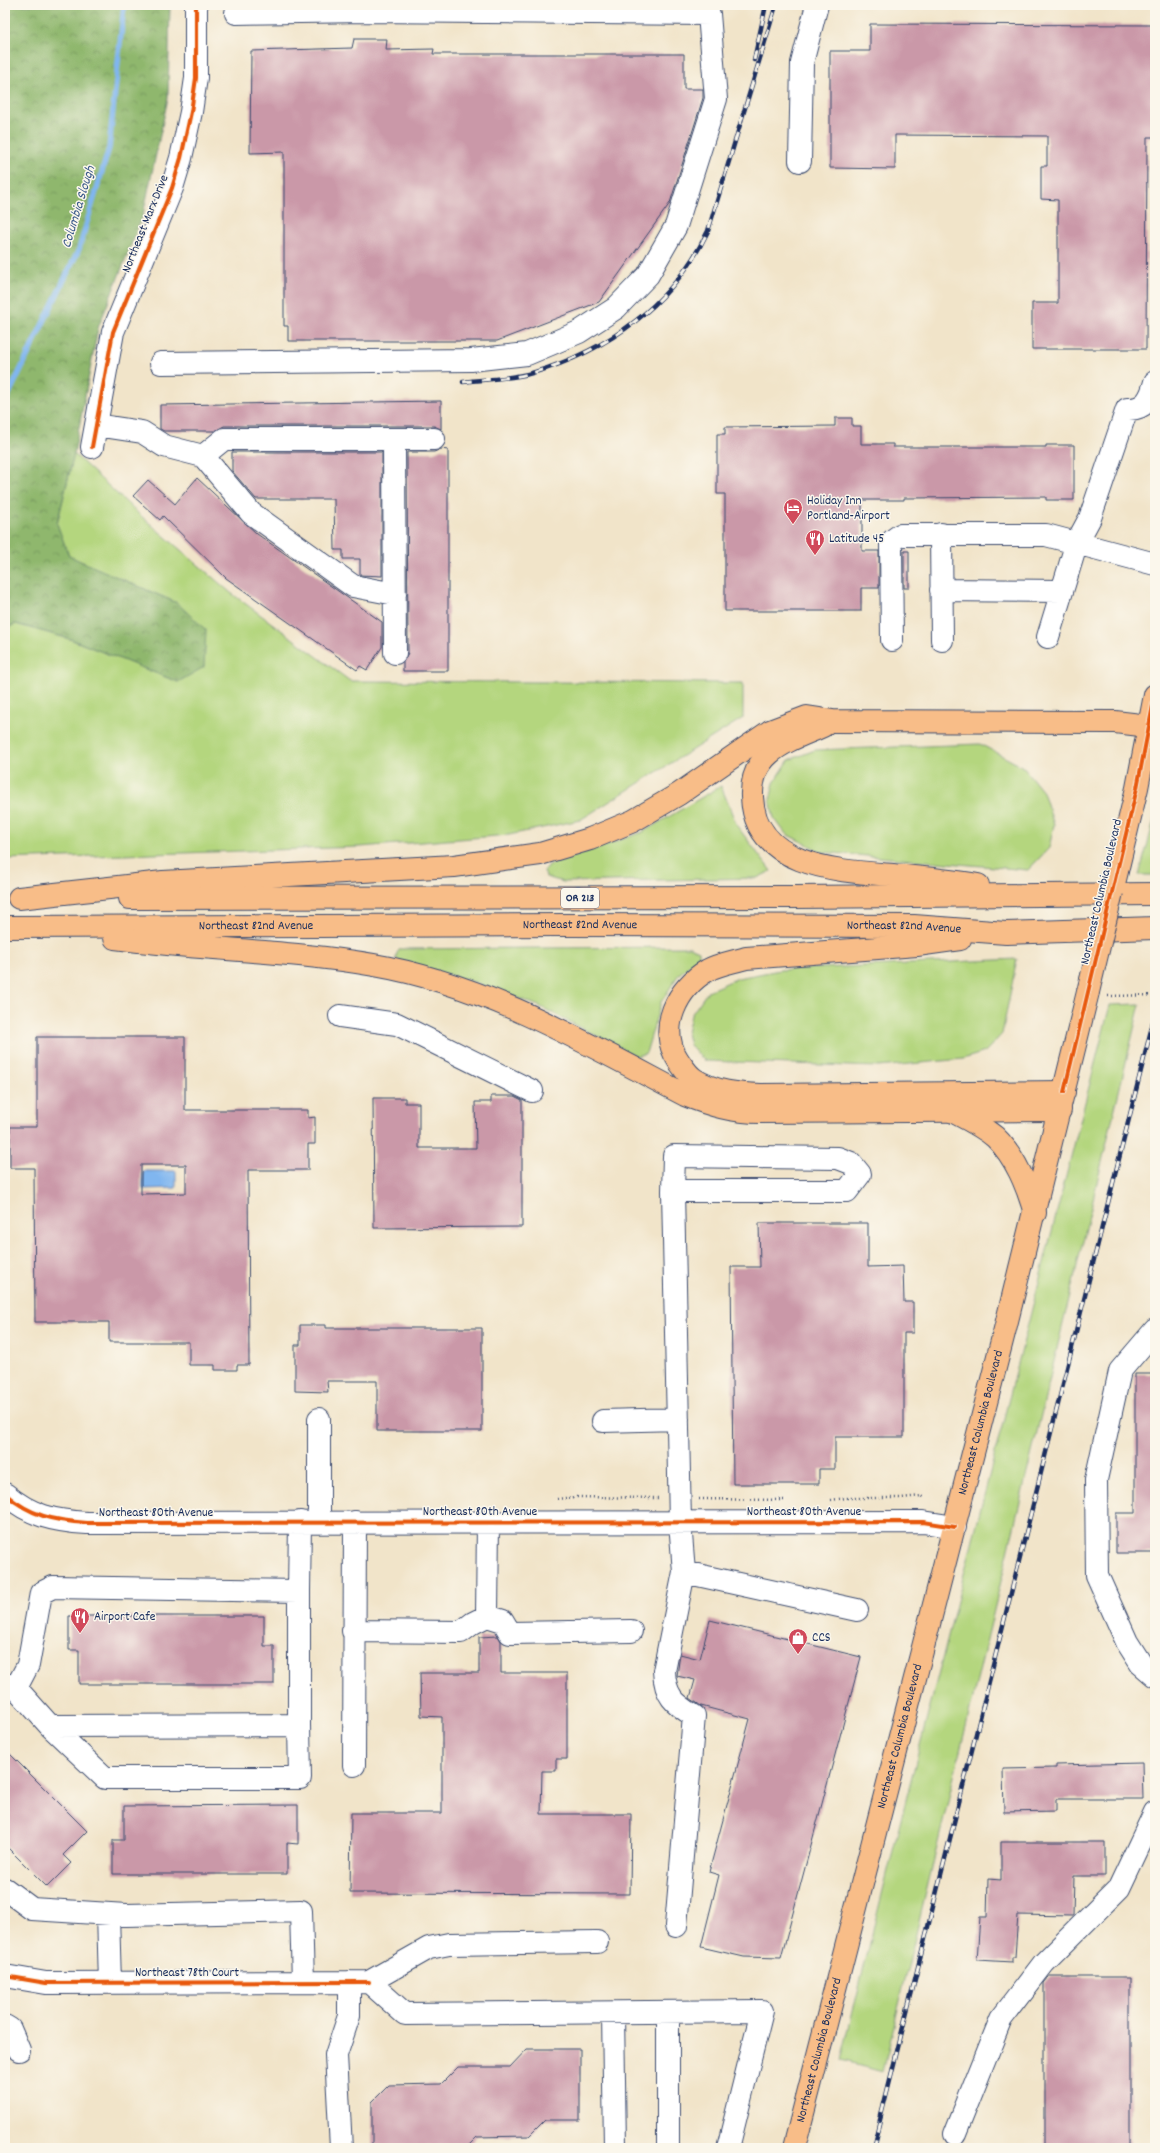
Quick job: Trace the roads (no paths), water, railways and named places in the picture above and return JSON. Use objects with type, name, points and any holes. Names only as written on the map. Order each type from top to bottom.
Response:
[{"type":"main road","name":"Northeast Columbia Boulevard","points":[[794,2148],[1035,1213],[1137,788],[1155,695]]},
{"type":"main road","points":[[12,898],[163,882],[454,866],[540,854],[590,839],[633,821],[679,794],[770,731],[807,718],[833,722],[1071,721],[1114,722],[1149,726]]},
{"type":"main road","points":[[833,722],[775,748],[764,759],[757,770],[753,783],[753,810],[761,830],[773,842],[785,852],[806,863],[832,870],[953,881],[1038,895]]},
{"type":"main road","name":"Northeast 82nd Avenue","points":[[12,898],[796,897],[1155,894]]},
{"type":"main road","name":"Northeast 82nd Avenue","points":[[5,927],[551,925],[914,926],[1006,933],[1155,928]]},
{"type":"main road","points":[[45,927],[163,945],[254,950],[321,957],[375,965],[438,981],[491,999],[552,1026],[703,1103],[732,1110],[760,1112],[951,1110],[1062,1101]]},
{"type":"main road","points":[[1006,933],[917,945],[746,958],[721,965],[708,971],[692,983],[676,1004],[670,1019],[670,1033],[674,1054],[693,1079],[709,1087],[735,1094],[1062,1101]]},
{"type":"main road","points":[[951,1110],[980,1126],[1002,1146],[1021,1174],[1035,1213]]},
{"type":"street","name":"Northeast Marx Drive","points":[[92,447],[113,332],[172,188],[182,158],[196,78],[196,5]]},
{"type":"street","points":[[800,161],[802,63],[817,5]]},
{"type":"street","points":[[161,362],[471,360],[526,354],[579,332],[616,308],[648,275],[676,226],[716,99],[709,14],[368,8],[236,13]]},
{"type":"street","points":[[1048,637],[1077,542],[1090,518],[1127,409],[1135,410],[1150,400],[1155,382]]},
{"type":"street","points":[[96,425],[142,432],[164,446],[203,456],[251,512],[347,582],[353,586],[395,594]]},
{"type":"street","points":[[203,456],[224,439],[434,439]]},
{"type":"street","points":[[394,439],[395,653]]},
{"type":"street","points":[[892,640],[892,540],[900,534],[1046,535],[1077,542],[1155,564]]},
{"type":"street","points":[[941,534],[942,640]]},
{"type":"street","points":[[941,590],[1062,591]]},
{"type":"street","points":[[340,1016],[397,1024],[532,1091]]},
{"type":"street","points":[[673,1191],[847,1190],[860,1174],[851,1163],[838,1158],[674,1156],[673,1191],[679,1496],[684,1572],[664,1671],[664,1682],[675,1704],[694,1716],[676,1926]]},
{"type":"street","points":[[1155,1330],[1120,1371],[1096,1480],[1097,1574],[1127,1642],[1141,1664],[1155,1676]]},
{"type":"street","points":[[603,1421],[678,1419]]},
{"type":"street","points":[[299,1591],[53,1587],[41,1593],[28,1665],[11,1686],[50,1726],[105,1778],[300,1778],[299,1591],[309,1522],[319,1420]]},
{"type":"street","name":"Northeast 80th Avenue","points":[[7,1499],[45,1518],[61,1522],[87,1523],[923,1522],[954,1527]]},
{"type":"street","points":[[354,1765],[353,1631],[355,1522]]},
{"type":"street","points":[[487,1616],[488,1522]]},
{"type":"street","points":[[684,1572],[856,1610]]},
{"type":"street","points":[[353,1631],[461,1632],[473,1623],[487,1616],[503,1621],[510,1633],[631,1631]]},
{"type":"street","points":[[50,1726],[299,1725]]},
{"type":"street","points":[[955,2134],[1002,2019],[1044,1963],[1119,1888],[1155,1812]]},
{"type":"street","points":[[5,1889],[32,1909],[108,1914],[301,1911],[303,1982]]},
{"type":"street","points":[[108,1914],[110,1983]]},
{"type":"street","points":[[341,2148],[336,2055],[359,1982],[429,1948],[448,1944],[597,1942]]},
{"type":"street","name":"Northeast 78th Court","points":[[5,1976],[46,1983],[359,1982]]},
{"type":"street","points":[[359,1982],[405,2014],[762,2011],[728,2148]]},
{"type":"street","points":[[668,2012],[668,2148]]},
{"type":"street","points":[[613,2013],[615,2148]]},
{"type":"street","points":[[5,2026],[10,2029],[19,2050]]},
{"type":"water","points":[[143,1171],[176,1171],[176,1188],[143,1189]]},
{"type":"waterway","name":"Columbia Slough","points":[[5,402],[79,249],[109,148],[124,5]]},
{"type":"railway","points":[[754,60],[766,5]]},
{"type":"railway","points":[[463,382],[524,375],[560,364],[587,352],[612,338],[635,321],[657,302],[676,281],[694,257],[708,231],[776,5]]},
{"type":"railway","points":[[873,2148],[1155,1014]]},
{"type":"place","name":"Holiday Inn Portland-Airport","points":[[793,525]]},
{"type":"place","name":"Latitude 45","points":[[815,556]]},
{"type":"place","name":"Airport Cafe","points":[[80,1634]]},
{"type":"place","name":"CCS","points":[[798,1655]]}]
